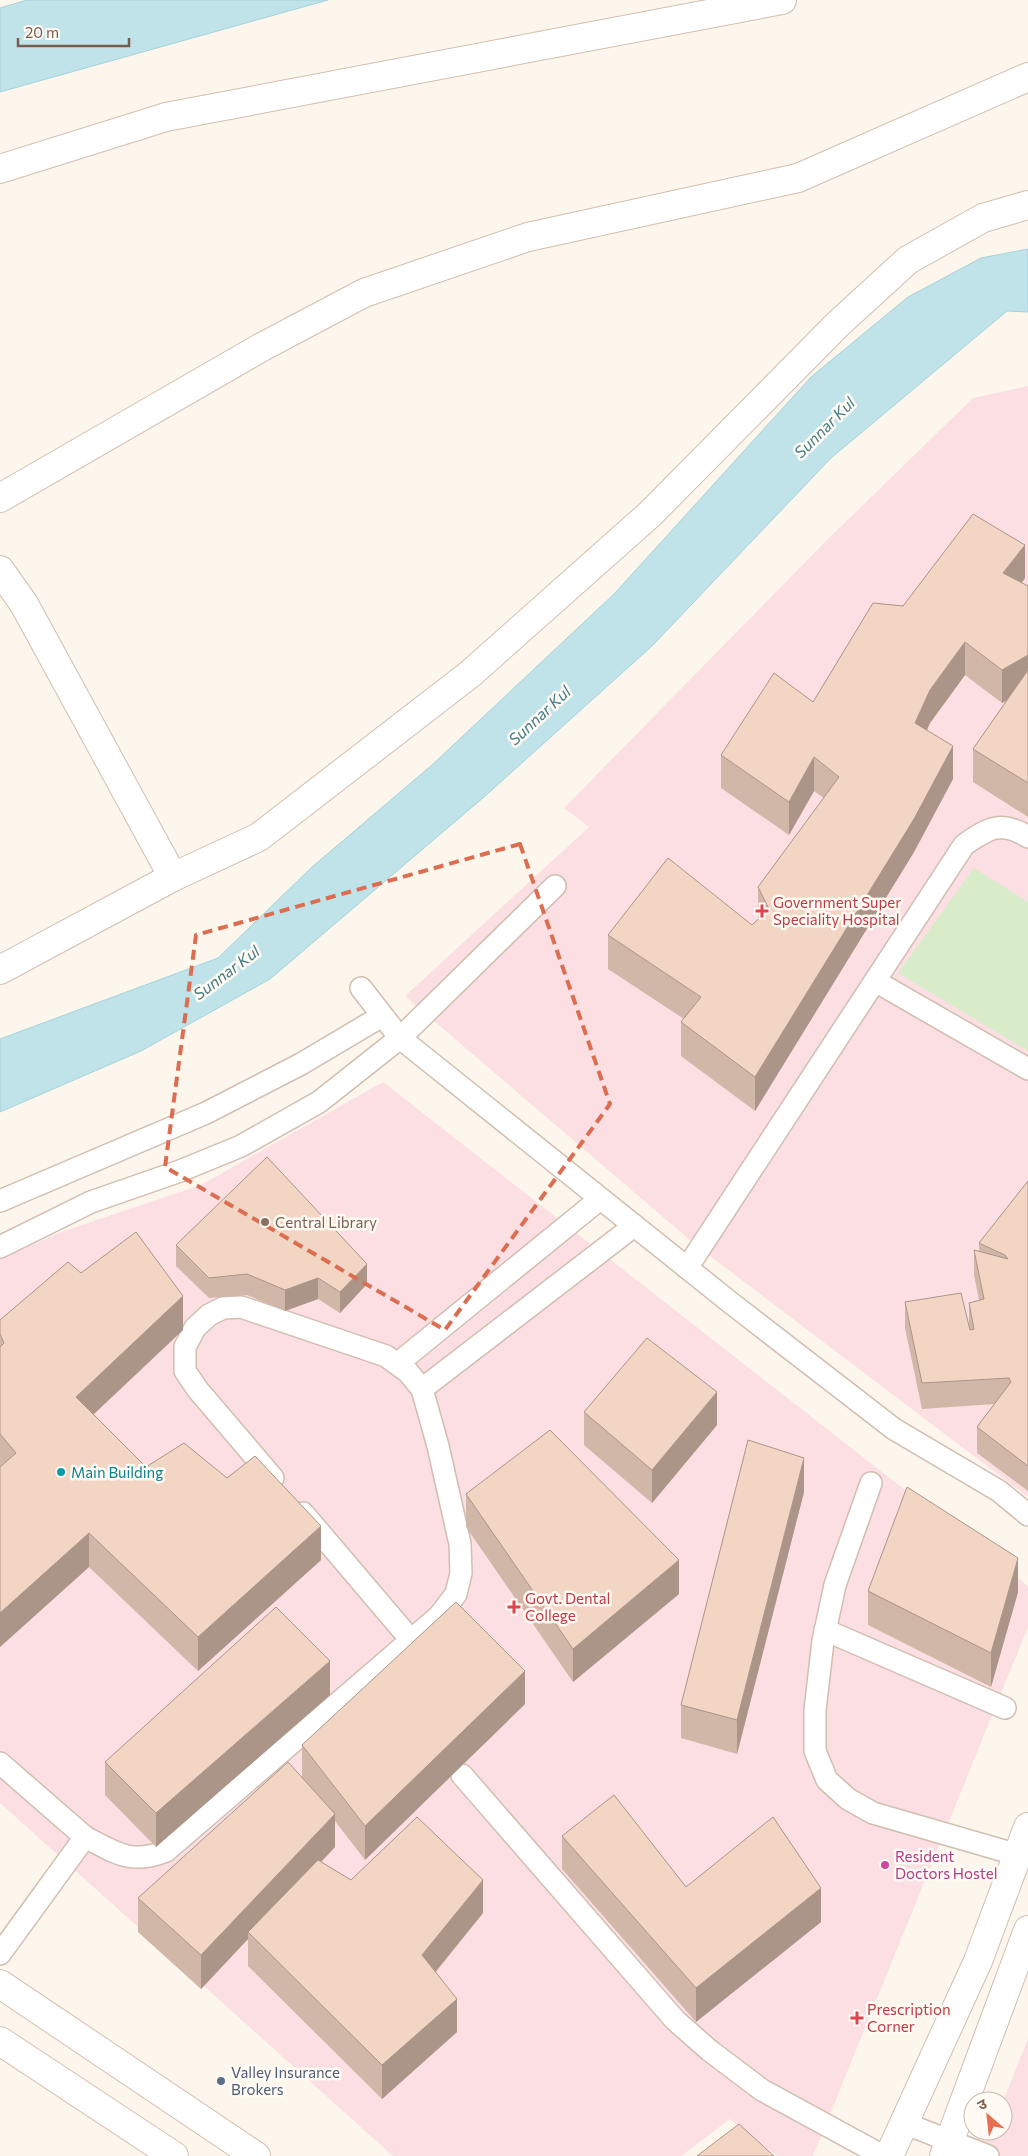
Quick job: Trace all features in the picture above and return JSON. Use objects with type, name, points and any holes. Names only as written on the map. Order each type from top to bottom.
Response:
[{"type":"street","points":[[0,169],[166,117],[782,0]]},
{"type":"street","points":[[0,498],[262,347],[364,293],[528,237],[798,178],[1028,77]]},
{"type":"street","points":[[0,970],[174,877],[259,836],[470,674],[650,514],[838,324],[908,260],[983,218],[1028,206]]},
{"type":"street","points":[[0,570],[24,604],[174,877]]},
{"type":"street","points":[[889,2156],[978,1961],[1028,1827]]},
{"type":"street","points":[[947,2149],[1028,1930]]},
{"type":"street","points":[[0,1984],[256,2156]]},
{"type":"street","points":[[0,2042],[174,2156]]},
{"type":"lane","points":[[688,1268],[964,845],[982,832],[999,826],[1017,830],[1028,837]]},
{"type":"lane","points":[[0,1247],[91,1202],[180,1171],[241,1146],[319,1102],[400,1038],[555,886]]},
{"type":"lane","points":[[875,981],[1028,1069]]},
{"type":"lane","points":[[360,988],[400,1038],[634,1226],[894,1429],[999,1491],[1028,1515]]},
{"type":"lane","points":[[0,1201],[206,1113],[301,1064],[382,1016]]},
{"type":"lane","points":[[397,1364],[600,1199]]},
{"type":"lane","points":[[422,1389],[634,1226]]},
{"type":"lane","points":[[0,1763],[86,1837],[117,1854],[133,1858],[149,1858],[166,1851],[439,1616],[456,1594],[461,1573],[460,1544],[438,1446],[422,1389],[408,1372],[386,1356],[241,1307],[223,1308],[209,1315],[195,1328],[185,1347],[185,1370],[198,1390],[411,1640]]},
{"type":"lane","points":[[872,1483],[835,1585],[825,1630],[815,1710],[815,1751],[827,1780],[848,1799],[873,1813],[1018,1855]]},
{"type":"lane","points":[[825,1630],[1005,1708]]},
{"type":"lane","points":[[462,1775],[682,2026],[709,2050],[762,2090],[884,2156]]},
{"type":"lane","points":[[0,1954],[86,1837]]},
{"type":"lane","points":[[904,2123],[947,2149],[988,2156]]},
{"type":"highlighted area","points":[[520,844],[610,1104],[445,1330],[165,1167],[196,935]]},
{"type":"shaded area","name":"Government Super Speciality Hospital","points":[[1028,386],[1028,1497],[698,1247],[405,996],[589,827],[564,808],[825,542],[973,398]]},
{"type":"shaded area","name":"Govt. Dental College","points":[[383,1082],[1028,1586],[1028,1627],[813,2156],[777,2156],[730,2119],[681,2156],[393,2156],[0,1803],[0,1259],[61,1232],[201,1185]]},
{"type":"shaded area","points":[[1028,2039],[1028,2156],[976,2156],[983,2141],[1013,2141],[1013,2091],[1007,2091]]},
{"type":"green space","points":[[974,868],[1028,902],[1028,1051],[898,973]]},
{"type":"water","points":[[27,0],[328,0],[0,92],[0,8]]},
{"type":"water","name":"Sunnar Kul","points":[[1028,249],[1028,312],[1007,311],[831,458],[652,646],[484,797],[270,979],[141,1051],[0,1112],[0,1039],[218,958],[312,867],[432,765],[615,593],[811,377],[908,297],[981,258]]},
{"type":"building","points":[[973,514],[1025,545],[1003,573],[1028,586],[1028,655],[1002,670],[965,642],[930,690],[915,723],[953,746],[914,819],[755,1077],[681,1022],[701,997],[608,935],[668,858],[752,925],[769,909],[758,887],[839,777],[814,757],[789,802],[721,755],[774,673],[813,702],[873,603],[903,606]]},
{"type":"building","points":[[1028,670],[1028,783],[973,749]]},
{"type":"building","name":"Central Library","points":[[267,1157],[367,1264],[340,1292],[318,1278],[285,1290],[247,1274],[209,1278],[176,1245]]},
{"type":"building","points":[[1028,1181],[1028,1466],[977,1427],[1011,1382],[1009,1378],[922,1383],[905,1302],[961,1293],[970,1330],[974,1329],[969,1303],[984,1299],[974,1250],[1008,1259],[1005,1255],[979,1243]]},
{"type":"building","name":"Main Building","points":[[136,1232],[183,1296],[76,1397],[146,1467],[184,1443],[227,1478],[255,1456],[321,1526],[198,1637],[89,1533],[0,1613],[0,1467],[16,1453],[0,1434],[0,1347],[4,1343],[0,1334],[0,1320],[68,1262],[81,1273]]},
{"type":"building","points":[[647,1338],[717,1392],[652,1470],[584,1412]]},
{"type":"building","points":[[550,1430],[679,1560],[573,1649],[466,1494]]},
{"type":"building","points":[[748,1440],[804,1458],[737,1720],[681,1705]]},
{"type":"building","points":[[907,1487],[1018,1558],[991,1653],[868,1591]]},
{"type":"building","points":[[456,1602],[525,1671],[365,1826],[302,1745]]},
{"type":"building","points":[[276,1607],[330,1661],[156,1813],[105,1762]]},
{"type":"building","points":[[288,1762],[335,1814],[201,1955],[138,1898]]},
{"type":"building","points":[[614,1795],[686,1887],[773,1817],[821,1888],[696,1988],[562,1836]]},
{"type":"building","points":[[417,1817],[483,1880],[422,1955],[457,1999],[382,2065],[248,1932],[318,1860],[351,1880]]},
{"type":"building","points":[[739,2124],[774,2156],[697,2156]]},
{"type":"place","name":"Government Super Speciality Hospital","points":[[762,911]]},
{"type":"place","name":"Central Library","points":[[265,1222]]},
{"type":"place","name":"Main Building","points":[[61,1472]]},
{"type":"place","name":"Govt. Dental College","points":[[514,1607]]},
{"type":"place","name":"Resident Doctors Hostel","points":[[885,1865]]},
{"type":"place","name":"Prescription Corner","points":[[857,2018]]},
{"type":"place","name":"Valley Insurance Brokers","points":[[221,2081]]}]
